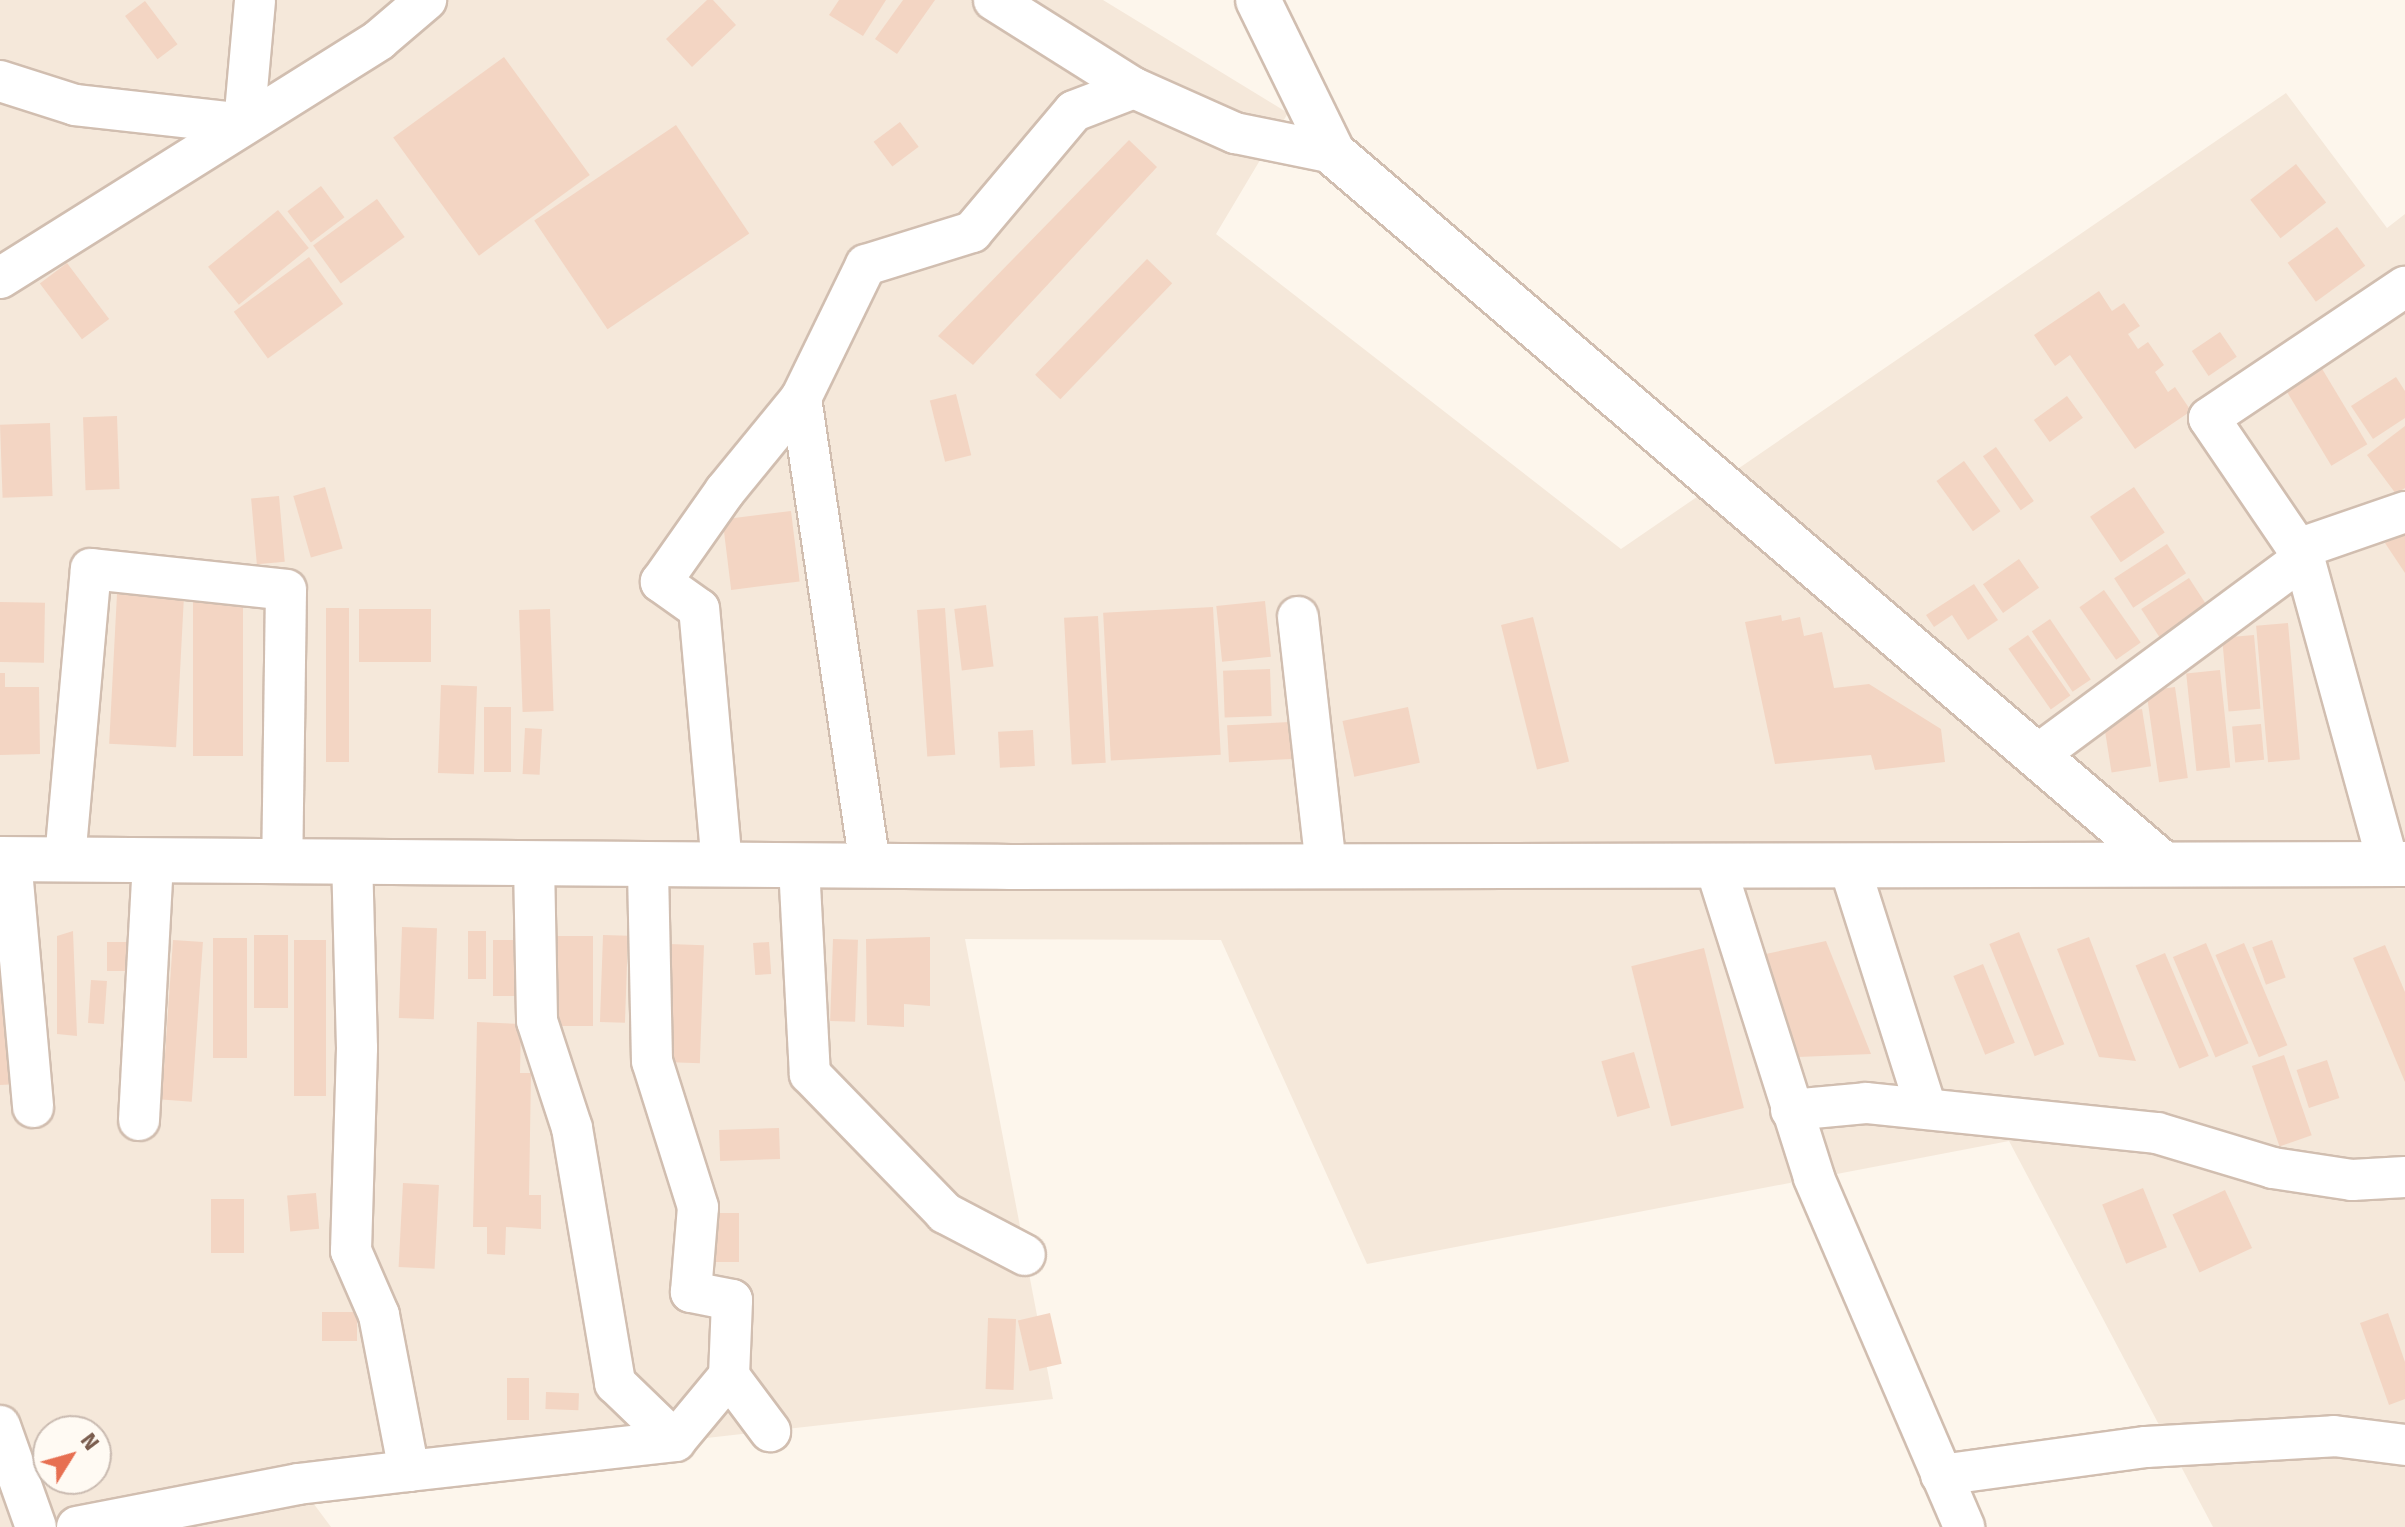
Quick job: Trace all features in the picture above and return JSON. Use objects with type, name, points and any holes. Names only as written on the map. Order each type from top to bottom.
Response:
[{"type":"main road","points":[[1258,0],[1333,153],[2162,863]]},
{"type":"main road","points":[[6,859],[870,867],[2397,864]]},
{"type":"street","points":[[244,124],[255,0]]},
{"type":"street","points":[[0,278],[379,40],[426,0]]},
{"type":"street","points":[[994,0],[1134,88],[1235,133],[1333,153]]},
{"type":"street","points":[[0,81],[75,105],[244,124]]},
{"type":"street","points":[[722,865],[699,609],[661,582],[725,491],[801,398],[866,265],[972,232],[1074,111],[1134,88]]},
{"type":"street","points":[[2397,864],[2301,554],[2209,418],[2405,287]]},
{"type":"street","points":[[801,398],[870,867]]},
{"type":"street","points":[[2036,756],[2301,554],[2405,512]]},
{"type":"street","points":[[65,859],[91,569],[286,590],[282,861]]},
{"type":"street","points":[[1298,617],[1326,866]]},
{"type":"street","points":[[6,859],[33,1107]]},
{"type":"street","points":[[139,1120],[153,860]]},
{"type":"street","points":[[352,861],[357,1048],[351,1251],[379,1315],[409,1471]]},
{"type":"street","points":[[534,863],[537,1021],[572,1128],[615,1383],[675,1441]]},
{"type":"street","points":[[77,1527],[298,1484],[675,1441],[729,1376],[732,1300],[691,1292],[698,1207],[652,1061],[648,864]]},
{"type":"street","points":[[1715,865],[1819,1192],[1964,1527]]},
{"type":"street","points":[[1849,865],[1926,1108]]},
{"type":"street","points":[[799,866],[810,1074],[945,1213],[1025,1255]]},
{"type":"street","points":[[1791,1110],[1866,1103],[2157,1133],[2273,1168],[2352,1180],[2405,1177]]},
{"type":"street","points":[[729,1376],[770,1431]]},
{"type":"street","points":[[0,1426],[36,1527]]},
{"type":"street","points":[[1941,1475],[2146,1447],[2334,1436],[2405,1445]]},
{"type":"shaded area","points":[[0,0],[1103,0],[1288,113],[1216,234],[1621,549],[2286,93],[2387,228],[2405,214],[2405,1527],[2213,1527],[2009,1141],[1367,1264],[1221,940],[965,939],[1053,1399],[299,1484],[331,1527],[0,1527]]},
{"type":"building","points":[[707,0],[713,0],[736,25],[692,67],[666,39]]},
{"type":"building","points":[[839,0],[886,0],[863,36],[829,15]]},
{"type":"building","points":[[903,0],[935,0],[897,54],[875,39]]},
{"type":"building","points":[[145,1],[177,44],[158,59],[125,16]]},
{"type":"building","points":[[504,57],[590,175],[479,256],[393,138]]},
{"type":"building","points":[[900,122],[919,147],[892,167],[874,142]]},
{"type":"building","points":[[676,125],[749,234],[607,329],[534,221]]},
{"type":"building","points":[[1129,140],[1157,167],[973,365],[938,336]]},
{"type":"building","points":[[2296,164],[2326,203],[2280,238],[2250,200]]},
{"type":"building","points":[[321,186],[344,217],[311,242],[287,211]]},
{"type":"building","points":[[377,199],[405,237],[341,283],[313,245]]},
{"type":"building","points":[[278,210],[309,248],[239,305],[208,267]]},
{"type":"building","points":[[2337,227],[2365,266],[2316,302],[2288,263]]},
{"type":"building","points":[[309,257],[343,304],[268,359],[234,312]]},
{"type":"building","points":[[1147,259],[1172,283],[1060,399],[1035,375]]},
{"type":"building","points":[[67,263],[109,319],[82,339],[40,283]]},
{"type":"building","points":[[2099,291],[2112,311],[2124,303],[2140,326],[2128,334],[2138,349],[2148,342],[2164,365],[2155,372],[2168,392],[2175,387],[2191,411],[2135,449],[2070,355],[2055,366],[2034,335]]},
{"type":"building","points":[[2220,332],[2237,357],[2209,376],[2192,351]]},
{"type":"building","points":[[2321,367],[2367,444],[2331,466],[2285,389]]},
{"type":"building","points":[[2396,377],[2405,391],[2405,418],[2373,439],[2351,406]]},
{"type":"building","points":[[956,394],[971,455],[945,462],[930,401]]},
{"type":"building","points":[[2067,396],[2083,418],[2050,442],[2034,420]]},
{"type":"building","points":[[117,416],[120,489],[86,490],[83,417]]},
{"type":"building","points":[[50,423],[53,496],[3,498],[0,425]]},
{"type":"building","points":[[2405,426],[2405,488],[2396,494],[2367,455]]},
{"type":"building","points":[[1996,447],[2034,501],[2021,510],[1983,456]]},
{"type":"building","points":[[1964,461],[2000,511],[1973,531],[1936,481]]},
{"type":"building","points":[[325,487],[343,549],[311,558],[293,496]]},
{"type":"building","points":[[2134,487],[2165,533],[2121,562],[2090,517]]},
{"type":"building","points":[[279,496],[285,562],[257,564],[251,498]]},
{"type":"building","points":[[791,511],[800,581],[731,590],[723,519]]},
{"type":"building","points":[[2405,530],[2405,573],[2385,543]]},
{"type":"building","points":[[2167,544],[2186,573],[2133,608],[2114,578]]},
{"type":"building","points":[[2019,559],[2039,588],[2003,613],[1983,584]]},
{"type":"building","points":[[2189,578],[2209,609],[2161,640],[2141,609]]},
{"type":"building","points":[[1974,584],[1998,620],[1968,640],[1952,615],[1934,627],[1926,615]]},
{"type":"building","points":[[2104,590],[2141,642],[2116,660],[2079,607]]},
{"type":"building","points":[[117,594],[184,598],[176,747],[109,744]]},
{"type":"building","points":[[193,601],[243,601],[243,756],[193,756]]},
{"type":"building","points":[[1265,601],[1271,657],[1222,662],[1216,606]]},
{"type":"building","points":[[0,602],[45,603],[44,663],[0,662]]},
{"type":"building","points":[[986,605],[994,667],[962,670],[954,609]]},
{"type":"building","points":[[1213,607],[1221,755],[1111,761],[1103,613]]},
{"type":"building","points":[[326,608],[349,608],[349,762],[326,762]]},
{"type":"building","points":[[945,608],[955,755],[927,757],[917,610]]},
{"type":"building","points":[[359,609],[431,609],[431,662],[359,662]]},
{"type":"building","points":[[550,609],[554,711],[523,712],[519,610]]},
{"type":"building","points":[[1781,615],[1782,621],[1800,617],[1804,636],[1822,632],[1834,688],[1869,684],[1941,729],[1945,762],[1875,770],[1871,755],[1775,764],[1745,622]]},
{"type":"building","points":[[1098,616],[1106,763],[1072,765],[1064,618]]},
{"type":"building","points":[[1533,617],[1569,762],[1537,770],[1501,625]]},
{"type":"building","points":[[2050,619],[2091,680],[2073,692],[2032,631]]},
{"type":"building","points":[[2288,623],[2300,759],[2268,762],[2256,626]]},
{"type":"building","points":[[2028,635],[2070,696],[2051,709],[2008,649]]},
{"type":"building","points":[[2254,635],[2260,709],[2229,712],[2222,638]]},
{"type":"building","points":[[1270,669],[1272,716],[1225,718],[1223,671]]},
{"type":"building","points":[[2220,670],[2230,767],[2196,771],[2186,674]]},
{"type":"building","points":[[0,673],[5,673],[5,687],[39,687],[40,754],[0,755]]},
{"type":"building","points":[[441,685],[477,686],[474,774],[438,773]]},
{"type":"building","points":[[2175,687],[2188,778],[2159,782],[2146,691]]},
{"type":"building","points":[[484,707],[511,707],[511,772],[484,772]]},
{"type":"building","points":[[1408,707],[1420,763],[1354,777],[1342,721]]},
{"type":"building","points":[[2142,709],[2151,766],[2112,773],[2102,715]]},
{"type":"building","points":[[1290,722],[1292,759],[1229,762],[1227,725]]},
{"type":"building","points":[[2261,724],[2264,760],[2235,762],[2232,727]]},
{"type":"building","points":[[525,728],[542,729],[540,775],[523,774]]},
{"type":"building","points":[[1033,730],[1035,766],[1000,768],[998,732]]},
{"type":"building","points":[[402,927],[437,928],[434,1019],[399,1018]]},
{"type":"building","points":[[73,931],[77,1036],[57,1034],[57,936]]},
{"type":"building","points":[[468,931],[486,931],[486,979],[468,979]]},
{"type":"building","points":[[2019,932],[2064,1044],[2035,1056],[1989,944]]},
{"type":"building","points":[[254,935],[288,935],[288,1008],[254,1008]]},
{"type":"building","points":[[603,935],[628,936],[625,1023],[600,1022]]},
{"type":"building","points":[[557,936],[593,936],[593,1026],[557,1026]]},
{"type":"building","points":[[930,937],[930,1006],[904,1004],[904,1027],[867,1025],[866,939]]},
{"type":"building","points":[[2089,937],[2136,1061],[2099,1057],[2057,949]]},
{"type":"building","points":[[213,938],[247,938],[247,1058],[213,1058]]},
{"type":"building","points":[[833,939],[858,940],[855,1022],[830,1021]]},
{"type":"building","points":[[173,940],[203,942],[192,1102],[162,1100]]},
{"type":"building","points":[[294,940],[326,940],[326,1096],[294,1096]]},
{"type":"building","points":[[493,940],[516,940],[516,996],[493,996]]},
{"type":"building","points":[[2272,940],[2286,978],[2266,985],[2252,947]]},
{"type":"building","points":[[1826,941],[1871,1054],[1798,1057],[1761,955]]},
{"type":"building","points":[[107,942],[138,942],[138,971],[107,971]]},
{"type":"building","points":[[769,942],[771,974],[755,975],[753,943]]},
{"type":"building","points":[[2206,943],[2249,1043],[2215,1057],[2173,957]]},
{"type":"building","points":[[2244,943],[2287,1045],[2259,1057],[2215,955]]},
{"type":"building","points":[[669,944],[704,945],[700,1063],[665,1062]]},
{"type":"building","points":[[2385,945],[2405,992],[2405,1082],[2353,958]]},
{"type":"building","points":[[0,947],[19,1084],[0,1085]]},
{"type":"building","points":[[1704,948],[1744,1108],[1671,1126],[1631,966]]},
{"type":"building","points":[[2165,953],[2209,1056],[2179,1069],[2136,966]]},
{"type":"building","points":[[1983,964],[2015,1043],[1985,1055],[1953,976]]},
{"type":"building","points":[[91,980],[107,981],[104,1024],[88,1023]]},
{"type":"building","points":[[477,1022],[521,1024],[520,1073],[531,1073],[529,1195],[541,1195],[541,1229],[506,1227],[505,1255],[487,1254],[487,1227],[473,1227]]},
{"type":"building","points":[[1634,1052],[1650,1108],[1617,1117],[1601,1061]]},
{"type":"building","points":[[2284,1055],[2312,1135],[2280,1146],[2252,1066]]},
{"type":"building","points":[[2327,1060],[2339,1098],[2309,1108],[2297,1070]]},
{"type":"building","points":[[779,1128],[780,1159],[720,1161],[719,1130]]},
{"type":"building","points":[[403,1183],[439,1185],[435,1269],[399,1267]]},
{"type":"building","points":[[2143,1188],[2167,1247],[2126,1264],[2102,1204]]},
{"type":"building","points":[[2225,1190],[2252,1248],[2199,1273],[2172,1215]]},
{"type":"building","points":[[316,1193],[319,1229],[290,1231],[287,1196]]},
{"type":"building","points":[[211,1199],[244,1199],[244,1253],[211,1253]]},
{"type":"building","points":[[709,1213],[739,1213],[739,1262],[709,1262]]},
{"type":"building","points":[[322,1312],[357,1312],[357,1341],[322,1341]]},
{"type":"building","points":[[1050,1313],[1062,1364],[1030,1371],[1018,1320]]},
{"type":"building","points":[[2388,1313],[2405,1362],[2405,1399],[2389,1405],[2360,1323]]},
{"type":"building","points":[[988,1318],[1016,1319],[1014,1390],[986,1389]]},
{"type":"building","points":[[507,1378],[529,1378],[529,1420],[507,1420]]},
{"type":"building","points":[[546,1392],[579,1393],[578,1410],[545,1409]]}]
